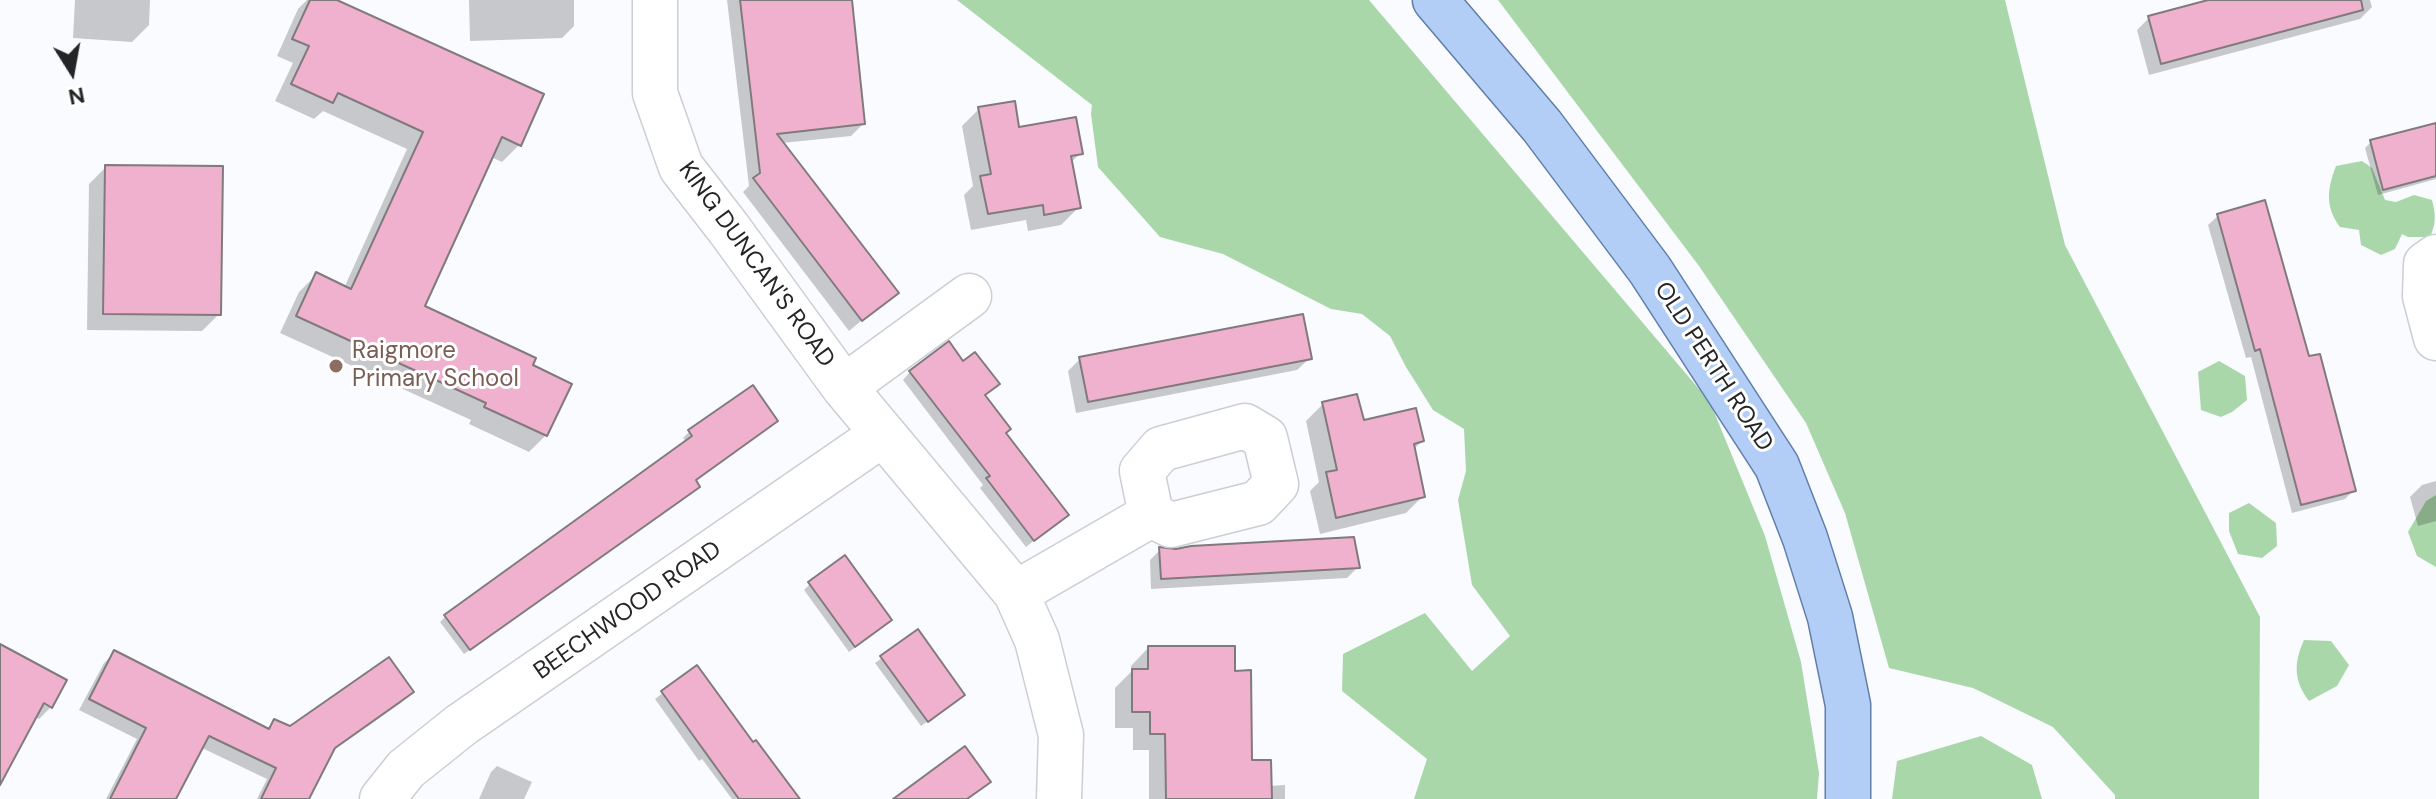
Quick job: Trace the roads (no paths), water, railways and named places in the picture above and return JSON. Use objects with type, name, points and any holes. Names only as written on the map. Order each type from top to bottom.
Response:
[{"type":"main road","name":"OLD PERTH ROAD","points":[[1435,0],[1542,126],[1650,270],[1777,466],[1805,538],[1830,617],[1848,705],[1848,799]]},
{"type":"street","name":"KING DUNCAN'S ROAD","points":[[655,0],[655,93],[681,167],[844,387],[1016,593],[1037,640],[1061,735],[1059,799]]},
{"type":"street","points":[[2436,257],[2426,264],[2425,296],[2436,338]]},
{"type":"street","name":"KING DUNCAN'S ROAD","points":[[844,387],[969,296]]},
{"type":"street","name":"BEECHWOOD ROAD","points":[[382,799],[406,769],[461,725],[883,434]]},
{"type":"street","points":[[1016,593],[1151,515]]},
{"type":"place","name":"Raigmore Primary School","points":[[336,366]]}]
